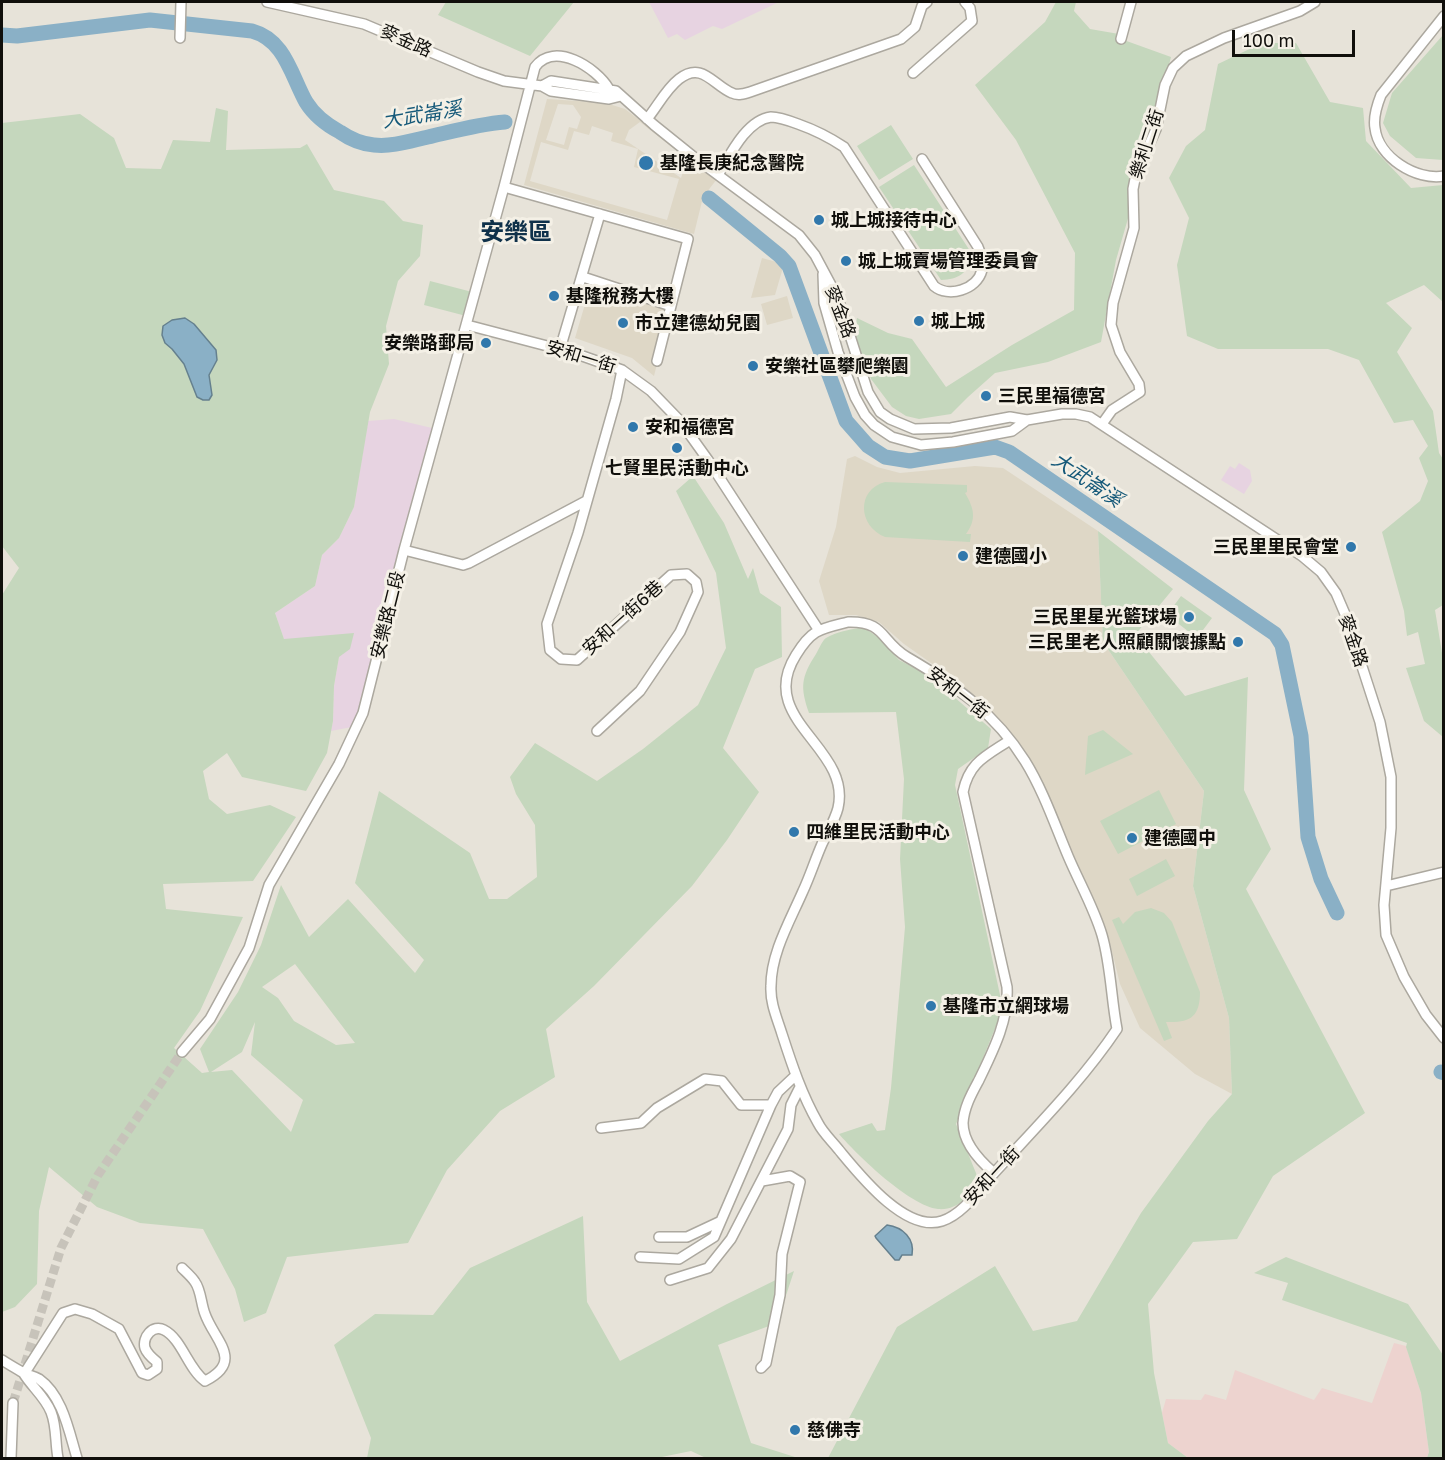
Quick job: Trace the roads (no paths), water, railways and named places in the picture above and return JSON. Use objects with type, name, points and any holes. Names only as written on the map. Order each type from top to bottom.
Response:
[{"type":"street","name":"麥金路","points":[[267,2],[364,24],[504,81],[600,98],[609,99],[621,96]]},
{"type":"street","points":[[647,119],[677,80],[687,74],[695,72],[705,74],[732,93],[739,95],[750,92],[901,39],[915,27],[922,6],[927,2]]},
{"type":"street","points":[[913,73],[972,21],[970,8],[965,2]]},
{"type":"street","points":[[1121,39],[1131,2]]},
{"type":"street","name":"樂利二街","points":[[1102,424],[1112,410],[1140,393],[1139,384],[1120,352],[1111,325],[1113,303],[1134,228],[1133,189],[1136,174],[1156,129],[1165,85],[1173,68],[1186,56],[1224,38],[1284,18],[1315,2]]},
{"type":"street","points":[[180,38],[181,3]]},
{"type":"street","points":[[1443,16],[1381,95],[1376,111],[1375,129],[1382,145],[1393,160],[1417,174],[1443,176]]},
{"type":"street","points":[[530,85],[535,67],[540,60],[546,56],[556,55],[579,63],[603,80],[609,89]]},
{"type":"street","name":"麥金路","points":[[542,86],[551,81],[616,91],[647,119],[718,175],[799,235],[815,255],[838,298],[868,392],[880,412],[897,423],[914,429],[941,428],[1010,417],[1027,420],[1062,414],[1090,417],[1278,539],[1309,562],[1329,581],[1345,614],[1380,722],[1387,755],[1392,792],[1392,828],[1384,920],[1386,936],[1404,977],[1426,1015],[1443,1038]]},
{"type":"street","name":"安樂路二段","points":[[182,1052],[210,1018],[249,948],[269,885],[357,729],[530,85]]},
{"type":"street","points":[[718,175],[735,146],[762,120],[771,117],[783,119],[826,135],[844,147],[934,286],[946,292],[961,290],[980,276],[982,256],[922,159]]},
{"type":"street","points":[[504,187],[688,239],[657,362]]},
{"type":"street","points":[[560,349],[600,214]]},
{"type":"street","name":"麥金路","points":[[822,271],[824,303],[838,352],[855,397],[865,415],[874,425],[892,437],[921,445],[953,442],[1012,431],[1027,420]]},
{"type":"street","points":[[583,277],[671,306]]},
{"type":"street","name":"安和一街","points":[[467,325],[560,349],[622,370],[651,391],[680,421],[818,629]]},
{"type":"street","points":[[838,352],[853,347]]},
{"type":"street","name":"安和一街6巷","points":[[597,731],[640,691],[680,632],[698,592],[696,582],[687,574],[671,575],[577,660],[561,659],[550,650],[547,624],[578,533],[622,370]]},
{"type":"street","points":[[404,550],[463,565],[586,501]]},
{"type":"street","name":"安和一街","points":[[848,622],[874,625],[894,648],[957,687],[1010,740],[1026,762],[1102,935],[1117,1029],[1098,1058],[974,1198],[949,1218],[940,1222],[928,1222],[912,1218],[885,1201],[860,1176],[819,1126],[795,1076],[770,998],[772,970],[782,940],[838,808],[837,775],[790,708],[784,686],[790,665],[803,644],[818,629],[848,622]]},
{"type":"street","points":[[994,1173],[981,1161],[972,1148],[963,1124],[967,1104],[994,1049],[1008,1004],[1007,987],[963,792],[967,775],[976,764],[1010,740]]},
{"type":"street","points":[[1386,886],[1443,872]]},
{"type":"street","points":[[640,1257],[679,1259],[714,1237],[771,1105],[778,1092],[795,1076]]},
{"type":"street","points":[[601,1128],[641,1123],[657,1108],[705,1079],[722,1081],[741,1104],[771,1105]]},
{"type":"street","points":[[670,1280],[708,1268],[731,1239],[788,1129],[791,1105],[800,1086]]},
{"type":"street","points":[[761,1368],[766,1363],[769,1352],[780,1295],[782,1254],[800,1182],[790,1176],[762,1181]]},
{"type":"street","points":[[659,1237],[687,1237],[719,1222]]},
{"type":"street","points":[[24,1374],[63,1313],[75,1309],[92,1314],[119,1329],[142,1373],[148,1375],[157,1370],[157,1362],[144,1345],[145,1337],[152,1330],[160,1329],[174,1338],[196,1375],[206,1381],[213,1378],[220,1372],[225,1360],[225,1349],[205,1316],[196,1283],[182,1268]]},
{"type":"street","points":[[2,1360],[24,1374],[36,1377],[56,1398],[77,1458]]},
{"type":"street","points":[[24,1374],[40,1393],[52,1413],[58,1458]]},
{"type":"street","points":[[12,1458],[13,1403]]},
{"type":"water","points":[[185,318],[194,324],[216,350],[217,360],[209,375],[212,395],[209,400],[197,397],[184,364],[165,343],[162,335],[163,326],[172,320]]},
{"type":"water","points":[[887,1225],[898,1228],[907,1235],[912,1244],[912,1255],[902,1255],[899,1260],[895,1260],[876,1238],[875,1236]]},
{"type":"waterway","name":"大武崙溪","points":[[2,35],[17,36],[150,20],[252,31],[272,42],[280,50],[306,102],[313,111],[330,126],[356,141],[374,145],[394,144],[505,122]]},
{"type":"waterway","name":"大武崙溪","points":[[709,198],[789,266],[846,421],[868,446],[885,457],[910,461],[995,447],[1009,452],[1275,634],[1282,645],[1301,736],[1308,837],[1321,879],[1337,913]]},
{"type":"tunnel","points":[[13,1403],[61,1248],[98,1175],[182,1052]]},
{"type":"place","name":"基隆長庚紀念醫院","points":[[646,163]]},
{"type":"place","name":"城上城接待中心","points":[[819,220]]},
{"type":"place","name":"城上城賣場管理委員會","points":[[846,261]]},
{"type":"place","name":"基隆稅務大樓","points":[[554,296]]},
{"type":"place","name":"城上城","points":[[919,321]]},
{"type":"place","name":"市立建德幼兒園","points":[[623,323]]},
{"type":"place","name":"安樂路郵局","points":[[486,343]]},
{"type":"place","name":"安樂社區攀爬樂園","points":[[753,366]]},
{"type":"place","name":"三民里福德宮","points":[[986,396]]},
{"type":"place","name":"安和福德宮","points":[[633,427]]},
{"type":"place","name":"七賢里民活動中心","points":[[677,448]]},
{"type":"place","name":"三民里里民會堂","points":[[1351,547]]},
{"type":"place","name":"建德國小","points":[[963,556]]},
{"type":"place","name":"三民里星光籃球場","points":[[1189,617]]},
{"type":"place","name":"三民里老人照顧關懷據點","points":[[1238,642]]},
{"type":"place","name":"四維里民活動中心","points":[[794,832]]},
{"type":"place","name":"建德國中","points":[[1132,838]]},
{"type":"place","name":"基隆市立網球場","points":[[931,1006]]},
{"type":"place","name":"慈佛寺","points":[[795,1430]]},
{"type":"district","name":"安樂區","points":[[516,232]]}]
